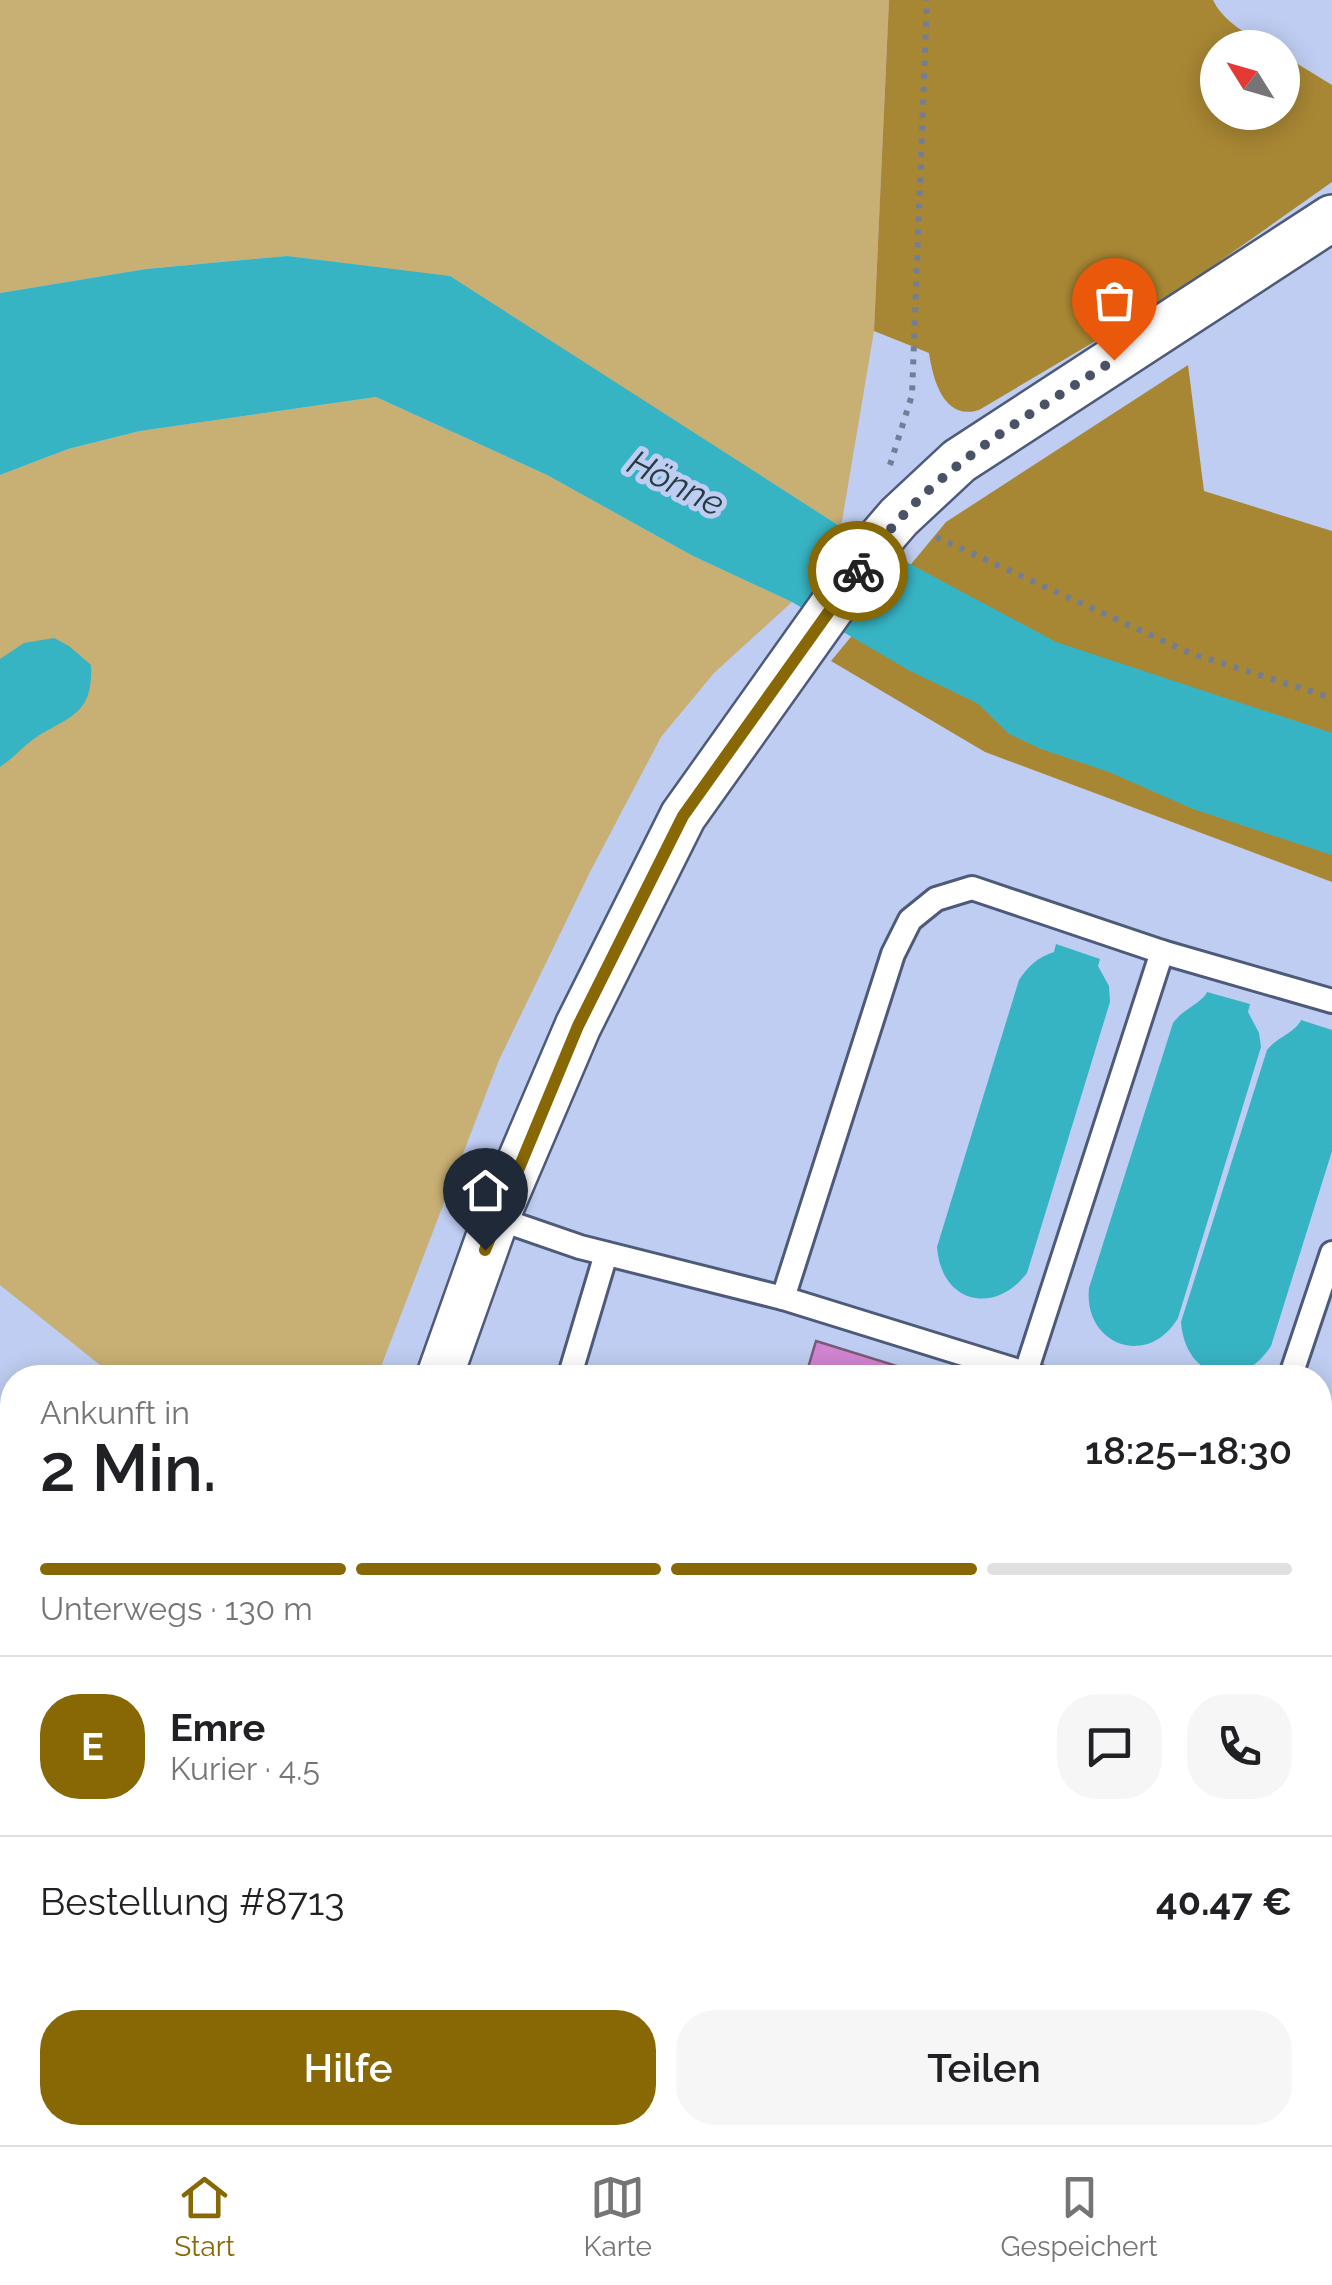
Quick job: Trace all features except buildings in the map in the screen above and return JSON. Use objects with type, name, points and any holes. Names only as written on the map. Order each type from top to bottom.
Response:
[{"type":"street","points":[[444,1365],[496,1218],[578,1026],[683,816],[889,528],[959,461],[1332,218]]},
{"type":"lane","points":[[784,1298],[892,954],[910,920],[936,899],[972,888],[1162,952],[1332,1001]]},
{"type":"lane","points":[[1037,1365],[1162,952]]},
{"type":"lane","points":[[496,1218],[606,1254],[784,1298],[1002,1365]]},
{"type":"lane","points":[[1294,1365],[1332,1253]]},
{"type":"lane","points":[[573,1365],[606,1254]]},
{"type":"path","points":[[926,0],[912,395],[881,488],[889,528],[919,529],[1190,654],[1332,698]]},
{"type":"shaded area","points":[[0,0],[889,0],[874,331],[841,527],[449,277],[287,256],[146,269],[0,293]]},
{"type":"shaded area","points":[[889,0],[1213,0],[1242,30],[1200,30],[1200,130],[1300,130],[1300,65],[1332,85],[1332,182],[1165,300],[979,410],[957,410],[949,404],[937,386],[929,353],[874,331]]},
{"type":"shaded area","points":[[1188,365],[1204,491],[1332,531],[1332,882],[985,752],[831,661],[946,522]]},
{"type":"shaded area","points":[[376,397],[547,475],[693,556],[792,602],[714,673],[661,737],[499,1060],[382,1365],[100,1365],[0,1285],[0,475],[68,449],[140,431]]},
{"type":"water","name":"Hönne","points":[[287,256],[450,276],[841,527],[1056,642],[1332,733],[1332,855],[1193,809],[1009,734],[977,703],[910,671],[792,602],[693,556],[547,475],[376,397],[140,431],[68,449],[0,475],[0,293],[146,269]]},
{"type":"water","points":[[54,638],[91,665],[84,703],[71,717],[33,740],[0,767],[0,659],[24,643]]},
{"type":"water","points":[[1056,944],[1100,959],[1098,966],[1109,986],[1110,1002],[1027,1273],[1000,1295],[971,1297],[948,1281],[937,1247],[1019,980],[1034,963],[1054,952]]},
{"type":"water","points":[[1207,992],[1250,1004],[1248,1012],[1261,1047],[1178,1318],[1151,1343],[1120,1344],[1096,1324],[1089,1288],[1173,1023]]},
{"type":"water","points":[[1301,1020],[1332,1030],[1332,1151],[1271,1346],[1252,1365],[1201,1365],[1185,1341],[1181,1322],[1267,1050]]},
{"type":"way so far","points":[[858,571],[898,517],[959,461],[1114,360]]},
{"type":"route","points":[[485,1250],[578,1026],[683,816],[858,571]]}]
